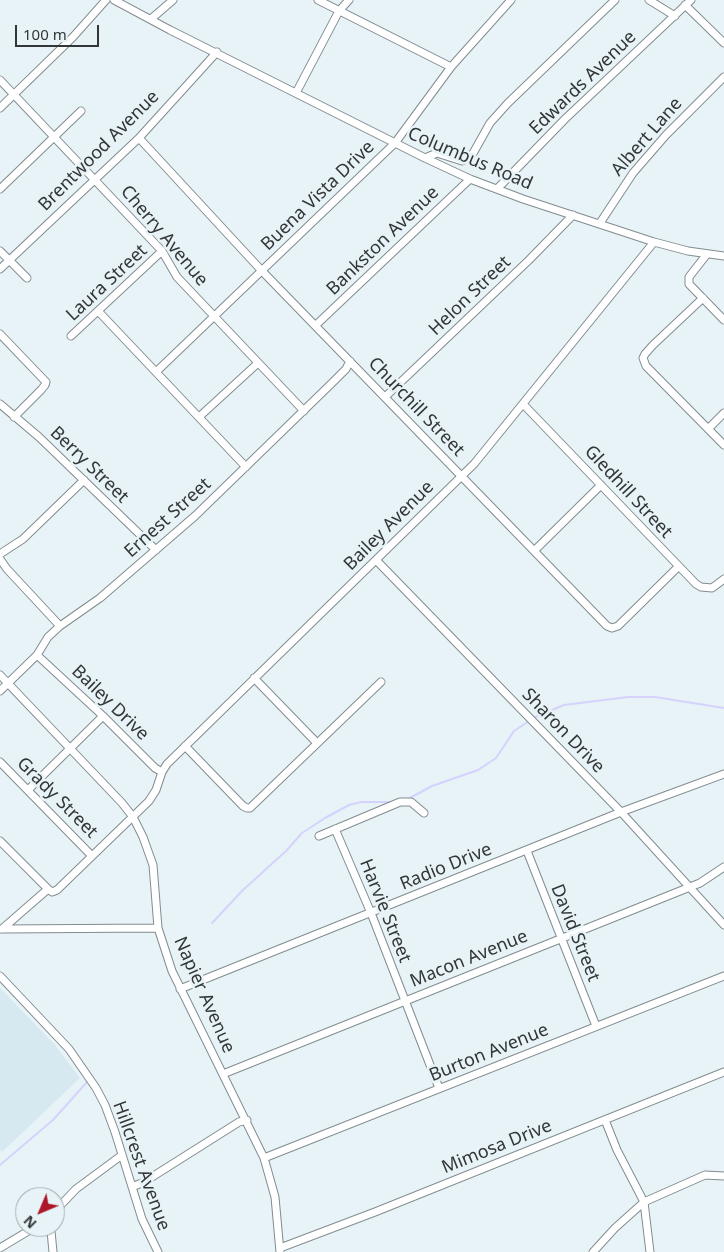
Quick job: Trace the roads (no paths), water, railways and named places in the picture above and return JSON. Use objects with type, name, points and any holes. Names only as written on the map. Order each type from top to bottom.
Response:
[{"type":"street","points":[[0,108],[74,37],[106,0]]},
{"type":"street","name":"Columbus Road","points":[[114,0],[395,143],[470,179],[654,242],[688,251],[724,256]]},
{"type":"street","points":[[151,19],[173,0]]},
{"type":"street","points":[[318,0],[451,67]]},
{"type":"street","points":[[296,93],[339,11],[349,0]]},
{"type":"street","name":"Buena Vista Drive","points":[[156,372],[395,143],[451,67],[511,0]]},
{"type":"street","points":[[425,158],[437,153],[462,161],[471,157],[490,122],[615,0]]},
{"type":"street","points":[[649,0],[675,16]]},
{"type":"street","points":[[688,3],[724,43]]},
{"type":"street","name":"Edwards Avenue","points":[[497,189],[565,120],[688,3]]},
{"type":"street","name":"Brentwood Avenue","points":[[0,269],[138,138],[217,52]]},
{"type":"street","name":"Albert Lane","points":[[600,223],[633,173],[666,134],[724,77]]},
{"type":"street","name":"Cherry Avenue","points":[[0,80],[162,251],[177,277],[304,411]]},
{"type":"street","points":[[0,189],[81,111]]},
{"type":"street","name":"Churchill Street","points":[[138,138],[262,271],[607,626],[612,628],[618,626],[678,566]]},
{"type":"street","name":"Bankston Avenue","points":[[316,325],[470,179]]},
{"type":"street","name":"Helon Street","points":[[386,397],[529,260],[573,215]]},
{"type":"street","name":"Bailey Avenue","points":[[48,889],[52,892],[57,890],[133,817],[152,796],[167,764],[474,464],[654,242]]},
{"type":"street","points":[[0,251],[27,278]]},
{"type":"street","name":"Laura Street","points":[[71,336],[162,251]]},
{"type":"street","points":[[707,254],[688,280],[690,286],[724,320]]},
{"type":"street","points":[[703,298],[653,345],[643,358],[646,366],[724,446]]},
{"type":"street","points":[[98,311],[246,467]]},
{"type":"street","points":[[0,335],[46,382],[46,385],[14,417]]},
{"type":"street","name":"Ernest Street","points":[[0,691],[37,655],[43,643],[60,626],[88,608],[156,550],[246,467],[346,369],[350,360]]},
{"type":"street","points":[[199,417],[258,363]]},
{"type":"street","name":"Berry Street","points":[[0,404],[84,480],[156,550]]},
{"type":"street","name":"Gledhill Street","points":[[523,404],[678,566],[700,586],[712,588],[724,579]]},
{"type":"street","points":[[708,429],[724,413]]},
{"type":"street","points":[[0,554],[22,539],[84,480]]},
{"type":"street","points":[[535,550],[601,485]]},
{"type":"street","points":[[0,559],[60,626]]},
{"type":"street","name":"Sharon Drive","points":[[376,560],[620,812],[724,925]]},
{"type":"street","name":"Bailey Drive","points":[[37,655],[103,716],[155,768],[162,772]]},
{"type":"street","name":"Napier Avenue","points":[[0,675],[112,791],[133,817],[143,837],[152,866],[158,928],[170,966],[264,1158],[275,1197],[280,1250]]},
{"type":"street","points":[[254,678],[317,742]]},
{"type":"street","points":[[185,746],[247,808],[256,802],[381,682]]},
{"type":"street","points":[[28,790],[103,716]]},
{"type":"street","name":"Grady Street","points":[[0,762],[92,856]]},
{"type":"street","name":"Radio Drive","points":[[180,989],[620,812],[724,774]]},
{"type":"street","points":[[319,836],[400,802],[411,802],[424,814]]},
{"type":"street","name":"Harvie Street","points":[[335,829],[440,1088]]},
{"type":"street","points":[[0,841],[48,889],[1,929]]},
{"type":"street","name":"David Street","points":[[527,851],[596,1026]]},
{"type":"street","name":"Macon Avenue","points":[[223,1074],[700,883],[724,867]]},
{"type":"street","points":[[1,929],[158,928]]},
{"type":"street","name":"Hillcrest Avenue","points":[[0,976],[68,1049],[88,1074],[105,1105],[142,1219],[156,1251]]},
{"type":"street","name":"Burton Avenue","points":[[264,1158],[724,976]]},
{"type":"street","name":"Mimosa Drive","points":[[280,1250],[724,1072]]},
{"type":"street","points":[[132,1187],[144,1182],[238,1122],[246,1120]]},
{"type":"street","points":[[605,1120],[617,1150],[644,1202],[650,1252]]},
{"type":"street","points":[[65,1201],[76,1189],[122,1155]]},
{"type":"street","points":[[594,1252],[614,1228],[644,1202],[705,1175],[724,1176]]},
{"type":"street","points":[[0,1248],[19,1237]]},
{"type":"street","points":[[52,1237],[53,1252]]},
{"type":"waterway","points":[[533,718],[564,705],[628,697],[655,697],[724,708]]},
{"type":"waterway","points":[[408,799],[432,786],[478,770],[496,758],[514,731],[529,721]]},
{"type":"waterway","points":[[212,923],[302,833],[349,805],[361,802],[392,802]]},
{"type":"waterway","points":[[0,1165],[53,1120],[87,1082]]}]
